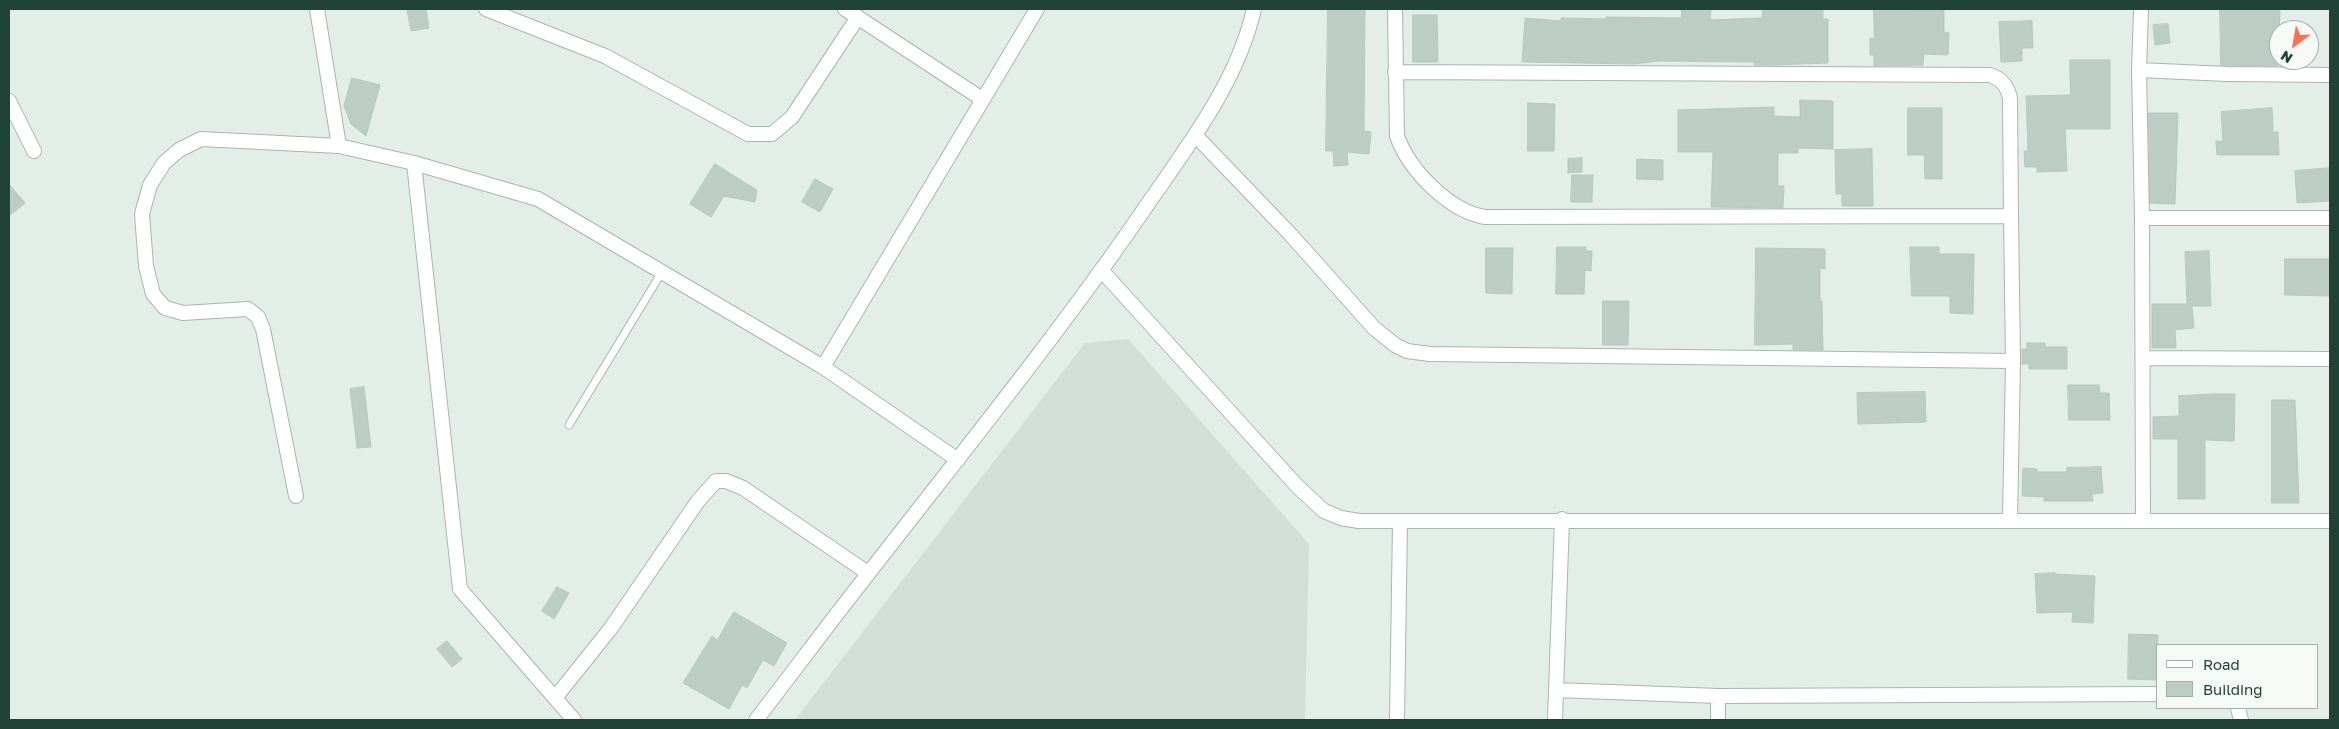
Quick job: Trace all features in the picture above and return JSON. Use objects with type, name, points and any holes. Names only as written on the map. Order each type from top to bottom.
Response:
[{"type":"street","points":[[316,9],[339,146]]},
{"type":"street","points":[[486,9],[605,56],[748,134],[772,134],[792,117],[858,18]]},
{"type":"street","points":[[845,9],[982,99]]},
{"type":"street","points":[[823,367],[1037,9]]},
{"type":"street","points":[[756,720],[1102,271],[1195,135],[1236,62],[1249,30],[1254,9]]},
{"type":"street","points":[[1395,9],[1395,128],[1400,145],[1434,188],[1446,200],[1458,208],[1478,215],[2011,216]]},
{"type":"street","points":[[2141,9],[2139,70],[2144,358],[2143,520]]},
{"type":"street","points":[[2139,70],[2227,74],[2330,75]]},
{"type":"street","points":[[1395,72],[1990,75],[2003,82],[2008,89],[2010,98],[2013,361],[2010,520]]},
{"type":"street","points":[[9,101],[34,150]]},
{"type":"street","points":[[1195,135],[1291,235],[1374,328],[1395,345],[1406,351],[1430,354],[2013,361]]},
{"type":"street","points":[[296,496],[264,329],[258,317],[248,309],[184,313],[164,308],[153,294],[146,266],[142,214],[150,185],[164,163],[179,150],[201,139],[339,146],[414,163],[538,200],[823,367],[958,460]]},
{"type":"street","points":[[414,163],[460,589],[574,720]]},
{"type":"street","points":[[2142,218],[2330,218]]},
{"type":"street","points":[[1102,271],[1312,501],[1324,511],[1342,518],[1359,521],[1400,522],[1562,519],[2330,522]]},
{"type":"street","points":[[2144,358],[2330,359]]},
{"type":"street","points":[[555,698],[611,628],[698,501],[716,481],[726,481],[743,488],[868,573]]},
{"type":"street","points":[[1555,720],[1562,519]]},
{"type":"street","points":[[1397,720],[1400,522]]},
{"type":"street","points":[[1556,690],[1718,696],[2156,694]]},
{"type":"street","points":[[1718,696],[1718,720]]},
{"type":"lane","points":[[569,425],[662,272]]},
{"type":"shaded area","points":[[1128,339],[1309,544],[1305,720],[795,720],[1085,343]]},
{"type":"building","points":[[426,9],[429,28],[411,31],[407,10]]},
{"type":"building","points":[[1328,9],[1365,9],[1364,131],[1371,132],[1369,154],[1347,152],[1348,165],[1334,166],[1333,151],[1326,151]]},
{"type":"building","points":[[1682,9],[1711,9],[1710,20],[1762,18],[1763,9],[1823,9],[1823,19],[1828,19],[1828,63],[1754,65],[1754,62],[1659,61],[1634,64],[1522,62],[1525,18],[1561,21],[1561,18],[1681,18]]},
{"type":"building","points":[[1874,9],[1944,10],[1944,32],[1949,33],[1948,55],[1924,54],[1923,65],[1874,66],[1874,55],[1870,55],[1870,38],[1874,39]]},
{"type":"building","points":[[2220,9],[2280,9],[2280,20],[2269,20],[2269,66],[2221,65]]},
{"type":"building","points":[[1413,15],[1437,15],[1438,62],[1413,62]]},
{"type":"building","points":[[2032,21],[2033,48],[2022,48],[2022,61],[2001,62],[1999,22]]},
{"type":"building","points":[[2168,24],[2170,43],[2155,45],[2153,25]]},
{"type":"building","points":[[2070,60],[2110,60],[2110,129],[2065,129],[2067,171],[2037,172],[2037,167],[2025,167],[2024,151],[2028,151],[2026,96],[2070,95]]},
{"type":"building","points":[[352,78],[380,85],[366,136],[351,124],[344,106]]},
{"type":"building","points":[[1800,100],[1833,101],[1833,149],[1798,148],[1798,153],[1778,153],[1778,186],[1784,186],[1783,208],[1711,207],[1713,152],[1678,152],[1678,110],[1774,107],[1774,116],[1800,117]]},
{"type":"building","points":[[1528,103],[1555,104],[1554,151],[1528,151]]},
{"type":"building","points":[[1908,108],[1942,108],[1942,179],[1925,179],[1924,155],[1908,155]]},
{"type":"building","points":[[2272,108],[2273,132],[2278,132],[2279,155],[2217,155],[2216,141],[2223,141],[2221,112]]},
{"type":"building","points":[[2149,113],[2178,113],[2175,204],[2150,203]]},
{"type":"building","points":[[1872,149],[1873,206],[1842,206],[1842,194],[1836,194],[1835,150]]},
{"type":"building","points":[[1582,158],[1582,172],[1568,173],[1568,159]]},
{"type":"building","points":[[1637,159],[1663,160],[1663,180],[1637,179]]},
{"type":"building","points":[[715,164],[757,190],[755,202],[724,196],[711,217],[690,204]]},
{"type":"building","points":[[2330,168],[2330,201],[2297,203],[2295,171]]},
{"type":"building","points":[[1572,175],[1593,175],[1592,202],[1571,202]]},
{"type":"building","points":[[815,179],[833,189],[820,212],[802,202]]},
{"type":"building","points":[[9,184],[25,203],[9,216]]},
{"type":"building","points":[[1557,247],[1586,247],[1586,251],[1592,251],[1591,271],[1585,270],[1584,294],[1556,294]]},
{"type":"building","points":[[1910,247],[1939,247],[1939,254],[1974,254],[1973,314],[1950,313],[1950,296],[1912,296]]},
{"type":"building","points":[[1486,248],[1513,248],[1512,294],[1486,293]]},
{"type":"building","points":[[1756,248],[1825,249],[1825,269],[1820,268],[1823,350],[1793,350],[1793,344],[1755,345]]},
{"type":"building","points":[[2209,251],[2211,306],[2192,306],[2194,328],[2175,330],[2176,348],[2152,348],[2152,304],[2187,304],[2185,252]]},
{"type":"building","points":[[2285,259],[2330,259],[2330,296],[2285,295]]},
{"type":"building","points":[[1603,301],[1629,301],[1628,345],[1603,345]]},
{"type":"building","points":[[2027,343],[2045,343],[2045,347],[2067,347],[2067,369],[2029,369],[2029,364],[2022,364],[2022,349],[2027,349]]},
{"type":"building","points":[[2068,385],[2099,385],[2100,393],[2109,393],[2110,420],[2069,420]]},
{"type":"building","points":[[364,387],[371,447],[357,448],[350,389]]},
{"type":"building","points":[[1925,392],[1926,422],[1858,424],[1857,393]]},
{"type":"building","points":[[2235,394],[2234,441],[2205,440],[2205,499],[2178,499],[2178,439],[2153,439],[2153,417],[2179,416],[2179,396]]},
{"type":"building","points":[[2272,400],[2295,400],[2299,503],[2272,503]]},
{"type":"building","points":[[2101,467],[2103,493],[2092,494],[2093,501],[2044,501],[2044,497],[2022,496],[2023,468],[2037,469],[2037,472],[2067,472],[2067,468]]},
{"type":"building","points":[[2055,573],[2095,576],[2093,623],[2072,622],[2073,612],[2037,613],[2035,574]]},
{"type":"building","points":[[557,587],[569,593],[554,619],[542,611]]},
{"type":"building","points":[[734,612],[787,643],[774,666],[763,660],[747,688],[742,685],[729,709],[683,683],[712,636],[717,640]]},
{"type":"building","points":[[2129,634],[2158,635],[2158,644],[2156,644],[2156,680],[2128,679]]},
{"type":"building","points":[[447,641],[462,659],[452,667],[437,649]]}]
